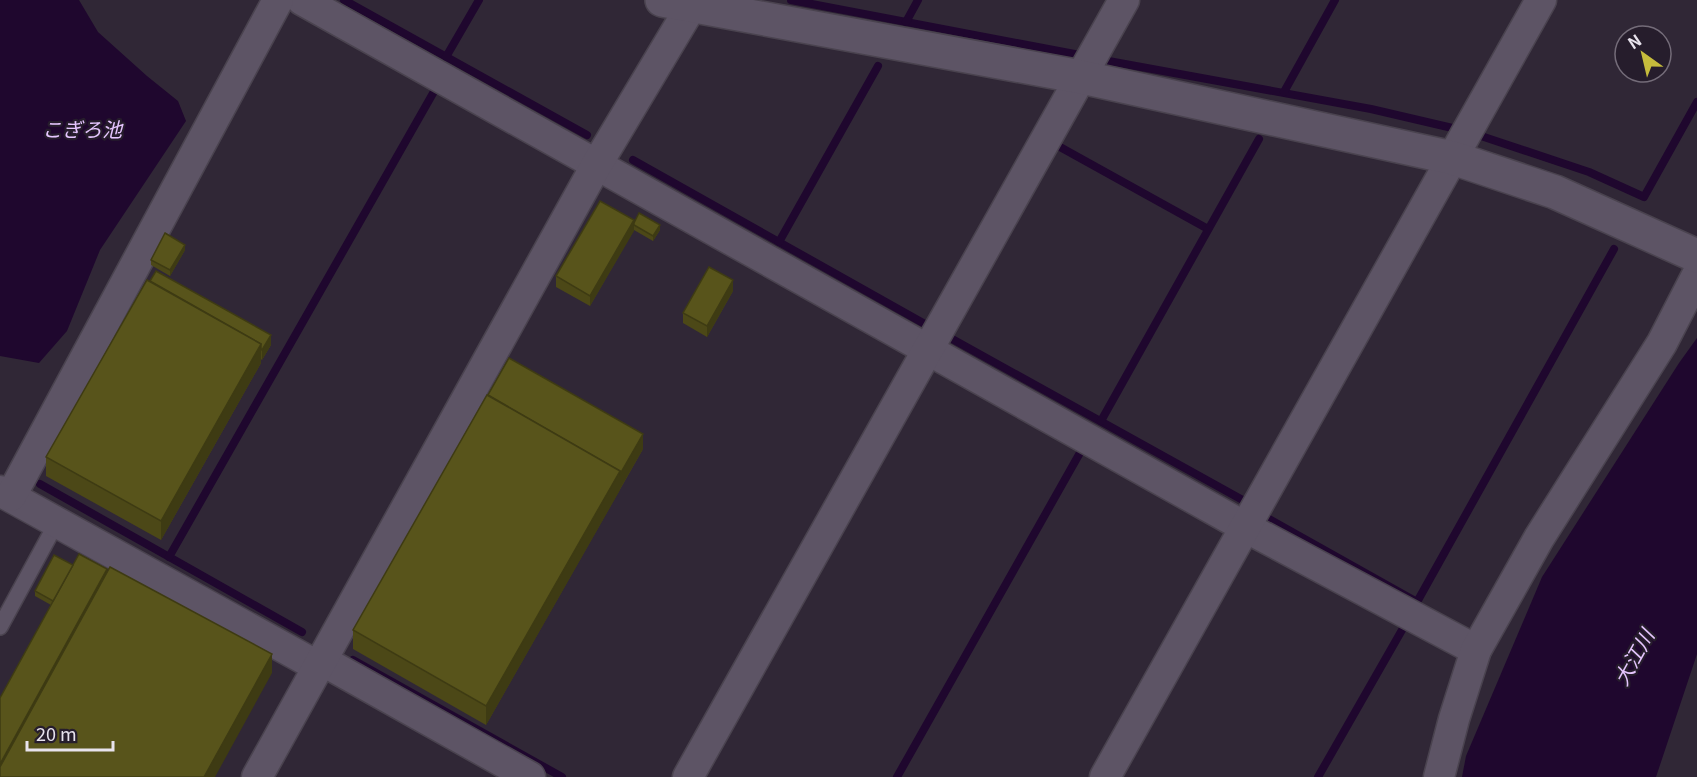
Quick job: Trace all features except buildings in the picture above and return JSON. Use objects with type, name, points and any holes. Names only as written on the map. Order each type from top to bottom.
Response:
[{"type":"street","points":[[278,0],[6,494],[530,777]]},
{"type":"street","points":[[302,0],[1245,527],[1476,650]]},
{"type":"street","points":[[688,777],[1124,0]]},
{"type":"street","points":[[1105,777],[1541,0]]},
{"type":"street","points":[[257,777],[597,164],[683,2],[1081,77],[1453,158],[1555,192],[1697,256]]},
{"type":"street","points":[[1439,777],[1454,719],[1476,650],[1539,538],[1662,343],[1697,275]]},
{"type":"lane","points":[[0,627],[57,522]]},
{"type":"water","name":"こぎろ池","points":[[0,0],[79,0],[98,32],[178,101],[186,121],[100,250],[67,331],[39,363],[0,356]]},
{"type":"water","name":"大江川","points":[[1697,338],[1697,654],[1656,777],[1462,777],[1466,756],[1542,577]]},
{"type":"waterway","points":[[344,0],[587,135]]},
{"type":"waterway","points":[[446,57],[479,0]]},
{"type":"waterway","points":[[791,0],[1085,56]]},
{"type":"waterway","points":[[906,22],[918,0]]},
{"type":"waterway","points":[[1284,92],[1335,0]]},
{"type":"waterway","points":[[1103,60],[1371,109],[1461,130]]},
{"type":"waterway","points":[[779,242],[878,66]]},
{"type":"waterway","points":[[169,557],[436,88]]},
{"type":"waterway","points":[[1475,134],[1589,172],[1644,197],[1697,102]]},
{"type":"waterway","points":[[1101,421],[1259,139]]},
{"type":"waterway","points":[[1051,142],[1208,229]]},
{"type":"waterway","points":[[633,160],[932,328]]},
{"type":"waterway","points":[[1262,515],[1417,602],[1614,249]]},
{"type":"waterway","points":[[945,335],[1248,503]]},
{"type":"waterway","points":[[897,777],[1081,451]]},
{"type":"waterway","points":[[40,484],[302,632]]},
{"type":"waterway","points":[[1318,777],[1402,630]]},
{"type":"waterway","points":[[353,660],[562,777]]}]
